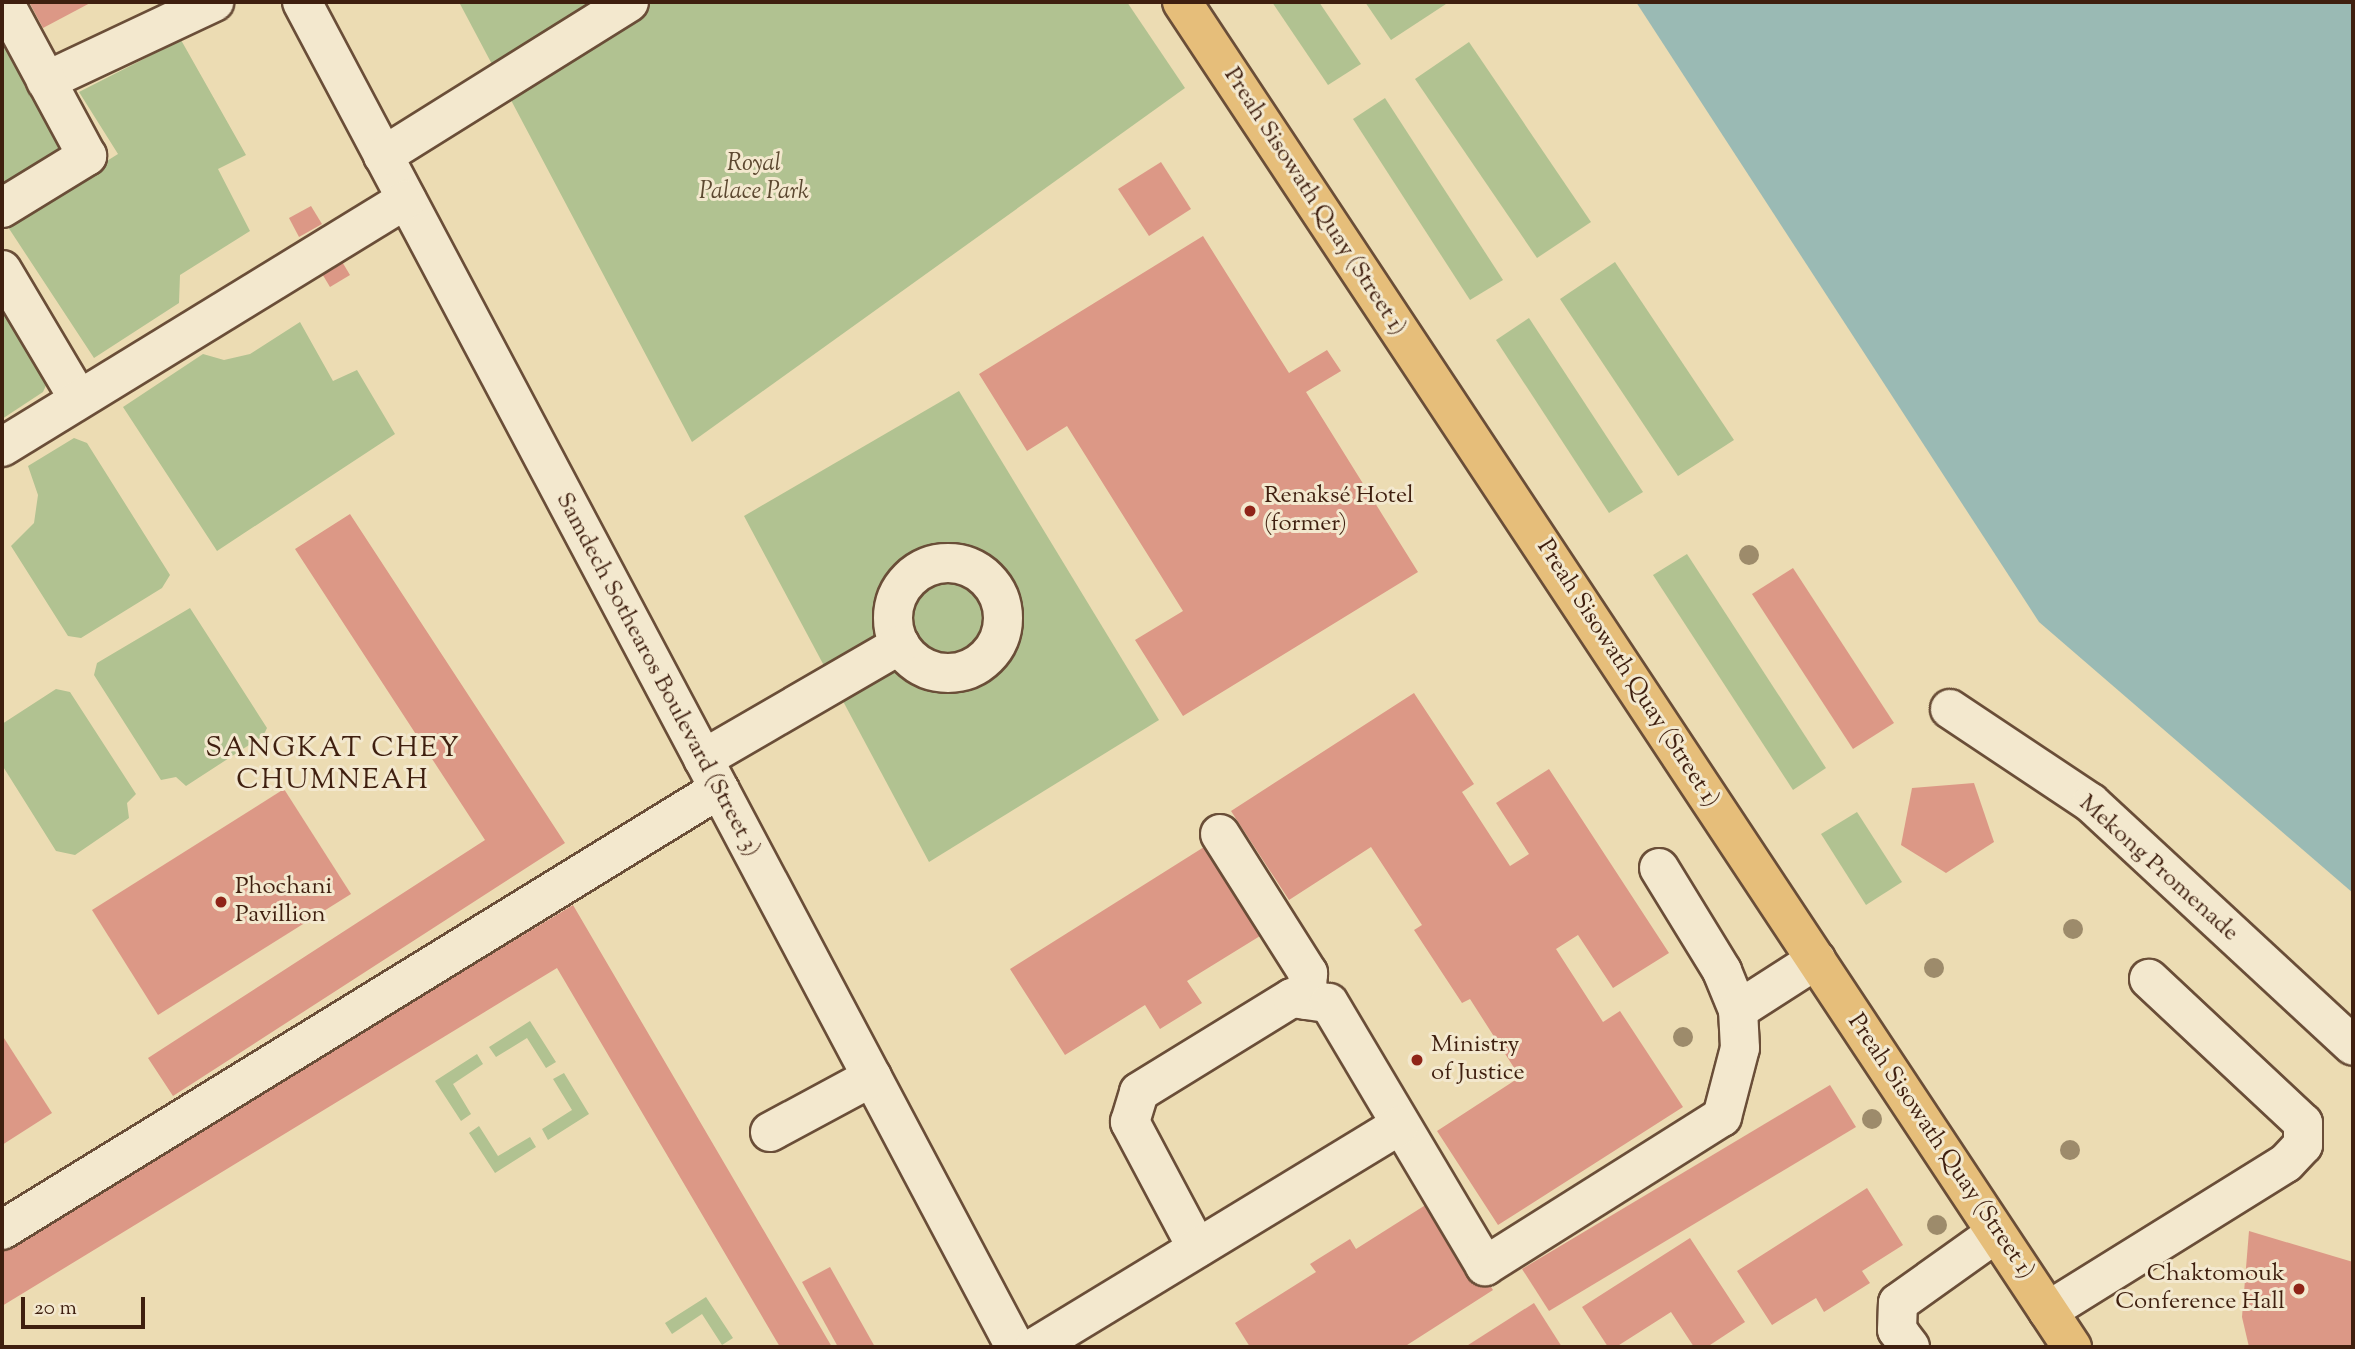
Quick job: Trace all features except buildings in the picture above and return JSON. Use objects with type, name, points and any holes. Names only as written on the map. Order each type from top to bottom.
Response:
[{"type":"main road","name":"Preah Sisowath Quay (Street 1)","points":[[1182,2],[2072,1347]]},
{"type":"street","points":[[2,208],[87,156],[4,2]]},
{"type":"street","points":[[46,80],[214,2]]},
{"type":"street","name":"Samdech Sothearos Boulevard (Street 3)","points":[[302,2],[1015,1347]]},
{"type":"street","points":[[383,156],[629,2]]},
{"type":"street","points":[[2,447],[406,199]]},
{"type":"street","points":[[2,270],[78,398]]},
{"type":"street","points":[[2,1230],[711,774],[900,645]]},
{"type":"street","name":"Mekong Promenade","points":[[1950,709],[2091,803],[2353,1045]]},
{"type":"street","points":[[1220,834],[1308,973],[1306,1000]]},
{"type":"street","points":[[1198,1248],[1130,1122],[1139,1092],[1292,998],[1329,1003],[1399,1126],[1485,1266],[1722,1117],[1740,1048],[1738,1010],[1722,971],[1659,868]]},
{"type":"street","points":[[1738,1010],[1816,960]]},
{"type":"street","points":[[2048,1311],[2287,1163],[2303,1145],[2303,1123],[2149,979]]},
{"type":"street","points":[[770,1132],[872,1077]]},
{"type":"street","points":[[1035,1347],[1399,1126]]},
{"type":"street","points":[[1910,1347],[1897,1329],[1898,1303],[1996,1233]]},
{"type":"green space","name":"Royal Palace Park","points":[[459,2],[1127,2],[1185,88],[692,442]]},
{"type":"green space","points":[[1272,2],[1319,2],[1361,64],[1328,85]]},
{"type":"green space","points":[[1365,2],[1445,2],[1446,4],[1391,40]]},
{"type":"green space","points":[[2,23],[71,143],[2,187]]},
{"type":"green space","points":[[181,40],[246,155],[218,169],[250,231],[180,275],[179,303],[94,358],[6,224],[118,154],[79,92]]},
{"type":"green space","points":[[1469,42],[1591,222],[1537,258],[1415,79]]},
{"type":"green space","points":[[1385,98],[1503,280],[1470,300],[1353,119]]},
{"type":"green space","points":[[1615,262],[1734,440],[1678,476],[1560,299]]},
{"type":"green space","points":[[2,309],[48,381],[43,392],[2,419]]},
{"type":"green space","points":[[1529,318],[1643,492],[1609,513],[1496,340]]},
{"type":"green space","points":[[300,322],[333,381],[357,370],[395,434],[217,551],[123,407],[203,354],[224,360],[250,354]]},
{"type":"green space","points":[[959,391],[1159,720],[929,862],[744,516]]},
{"type":"green space","points":[[74,438],[87,443],[170,575],[162,588],[81,638],[68,636],[11,546],[34,523],[38,495],[28,466]]},
{"type":"green space","points":[[1687,554],[1826,768],[1793,790],[1653,575]]},
{"type":"green space","points":[[190,608],[267,728],[263,736],[186,786],[176,777],[161,780],[94,675],[97,663]]},
{"type":"green space","points":[[56,689],[70,692],[136,794],[127,803],[129,818],[75,855],[56,851],[2,765],[2,724]]},
{"type":"green space","points":[[1857,812],[1902,882],[1866,905],[1821,834]]},
{"type":"green space","points":[[530,1021],[556,1062],[546,1068],[527,1038],[496,1057],[489,1047]]},
{"type":"green space","points":[[477,1054],[483,1064],[453,1084],[471,1114],[461,1121],[435,1081]]},
{"type":"green space","points":[[564,1073],[589,1114],[548,1140],[542,1129],[572,1110],[553,1079]]},
{"type":"green space","points":[[479,1126],[498,1156],[530,1137],[536,1147],[495,1173],[469,1133]]},
{"type":"green space","points":[[706,1297],[733,1338],[722,1345],[702,1314],[672,1334],[665,1323]]},
{"type":"water","points":[[1636,2],[2353,2],[2353,893],[2039,622]]},
{"type":"place","name":"Renaksé Hotel (former)","points":[[1250,511]]},
{"type":"place","name":"Phochani Pavillion","points":[[221,902]]},
{"type":"place","name":"Ministry of Justice","points":[[1417,1060]]},
{"type":"place","name":"Chaktomouk Conference Hall","points":[[2299,1289]]},
{"type":"district","name":"SANGKAT CHEY CHUMNEAH","points":[[333,765]]}]
